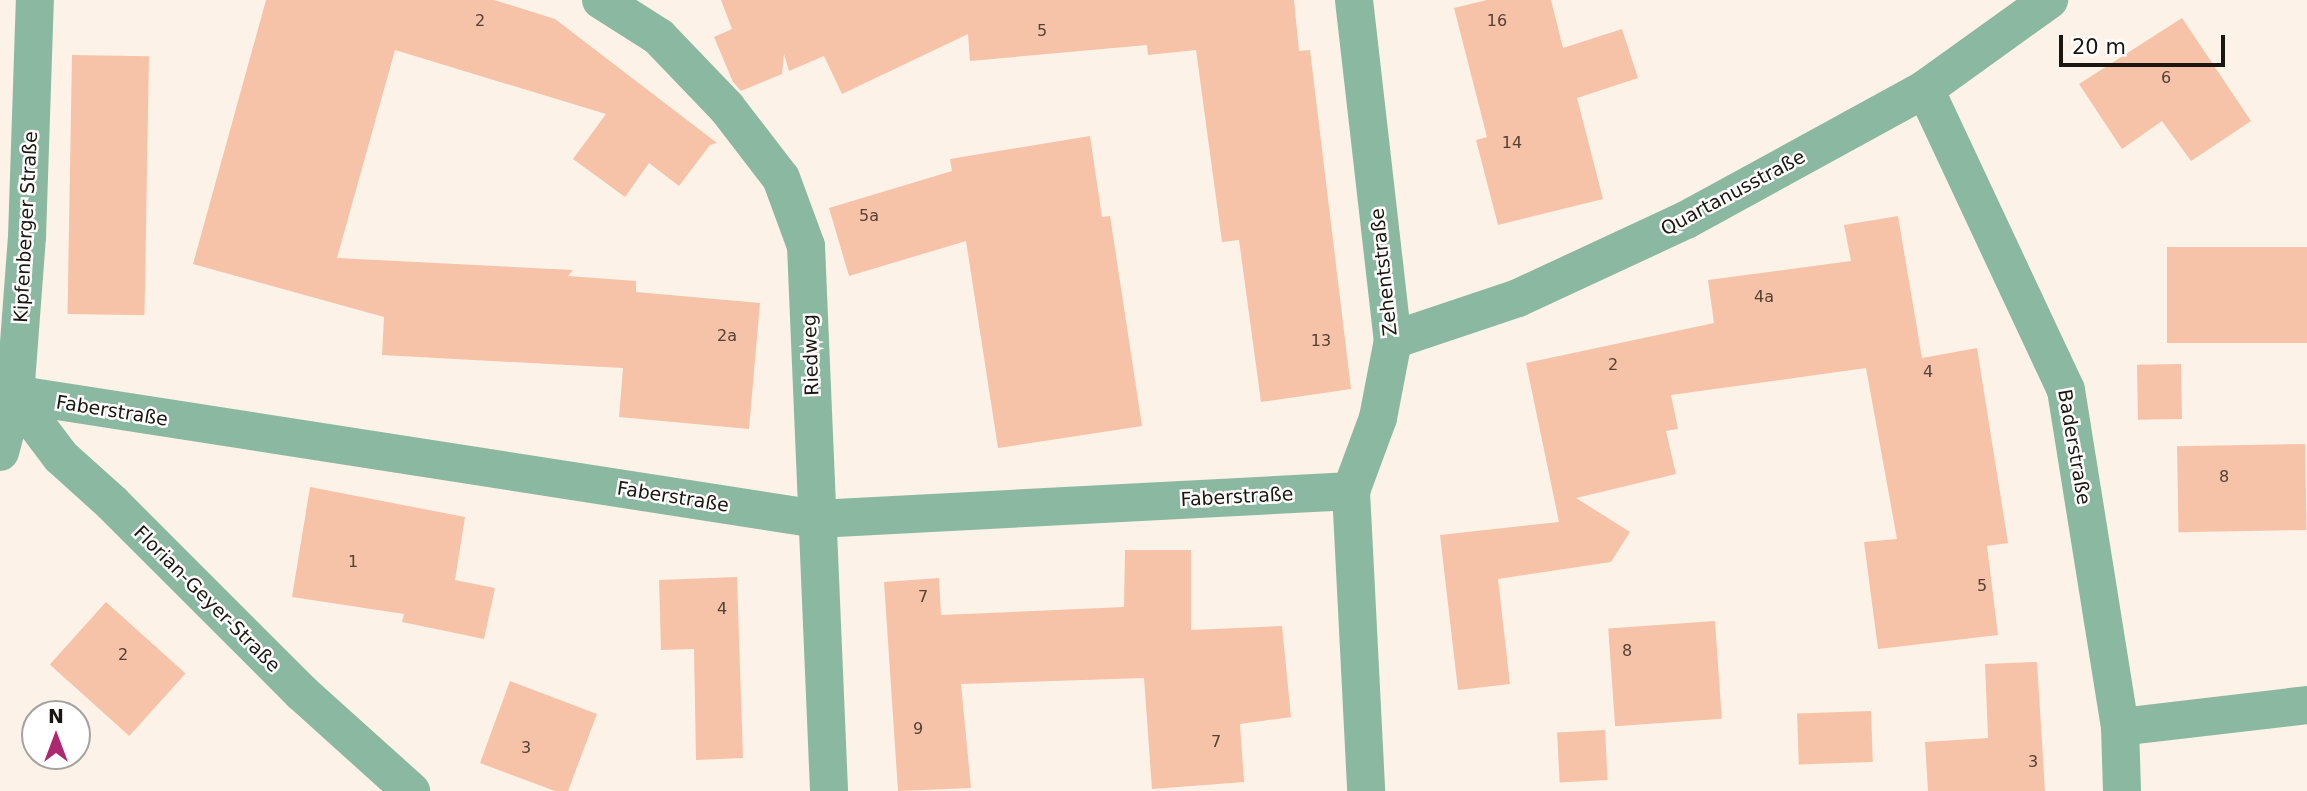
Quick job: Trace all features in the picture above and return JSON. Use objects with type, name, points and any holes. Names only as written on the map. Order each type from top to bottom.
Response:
[{"type":"street","name":"Kipfenberger Straße","points":[[0,452],[27,237],[35,0]]},
{"type":"street","name":"Riedweg","points":[[601,0],[659,37],[727,108],[781,178],[806,246],[829,791]]},
{"type":"street","name":"Zehentstraße","points":[[1354,0],[1392,340],[1378,418],[1351,491],[1366,791]]},
{"type":"street","name":"Quartanusstraße","points":[[1392,340],[1518,298],[1686,220],[1925,89],[2049,0]]},
{"type":"street","name":"Baderstraße","points":[[1925,89],[2066,390],[2120,727],[2122,791]]},
{"type":"street","name":"Faberstraße","points":[[8,394],[817,519],[1351,491]]},
{"type":"street","name":"Florian-Geyer-Straße","points":[[8,394],[61,457],[302,693],[411,791]]},
{"type":"street","points":[[2120,727],[2307,705]]},
{"type":"building","points":[[266,0],[494,0],[555,19],[717,143],[710,145],[679,186],[649,163],[625,197],[573,159],[606,114],[395,50],[337,258],[573,270],[568,276],[636,281],[636,292],[760,303],[749,429],[619,417],[623,368],[382,355],[384,317],[193,264]]},
{"type":"building","points":[[721,0],[1294,0],[1299,51],[1310,50],[1351,389],[1261,402],[1239,240],[1222,242],[1196,50],[1148,55],[1147,45],[970,61],[968,34],[842,94],[824,56],[789,71],[784,54],[782,74],[741,91],[733,82],[714,37],[732,29]]},
{"type":"building","points":[[1487,0],[1551,0],[1563,48],[1622,29],[1638,78],[1577,98],[1603,199],[1498,225],[1476,140],[1487,137],[1454,8]]},
{"type":"building","points":[[2182,18],[2251,121],[2191,161],[2162,121],[2122,149],[2079,84]]},
{"type":"building","points":[[72,55],[149,56],[144,315],[67,314]]},
{"type":"building","points":[[1090,136],[1102,217],[1110,216],[1142,426],[998,448],[966,241],[849,276],[829,208],[952,171],[950,159]]},
{"type":"building","points":[[1898,216],[1922,358],[1977,348],[2008,543],[1987,546],[1998,635],[1878,649],[1864,542],[1897,539],[1866,368],[1671,395],[1678,429],[1666,431],[1676,474],[1576,498],[1630,532],[1611,562],[1498,579],[1510,684],[1458,690],[1440,535],[1559,522],[1526,363],[1714,323],[1708,280],[1851,261],[1844,225]]},
{"type":"building","points":[[2167,247],[2307,247],[2307,343],[2167,343]]},
{"type":"building","points":[[2181,364],[2182,419],[2138,420],[2137,365]]},
{"type":"building","points":[[2305,444],[2307,530],[2179,532],[2177,446]]},
{"type":"building","points":[[310,487],[465,517],[455,580],[495,588],[484,639],[402,622],[404,614],[292,597]]},
{"type":"building","points":[[1125,550],[1191,550],[1191,630],[1282,626],[1291,717],[1240,724],[1244,782],[1152,789],[1144,678],[961,684],[971,788],[898,791],[884,582],[939,578],[941,615],[1124,607]]},
{"type":"building","points":[[737,577],[743,758],[696,760],[694,649],[661,650],[659,580]]},
{"type":"building","points":[[106,602],[186,674],[129,736],[50,664]]},
{"type":"building","points":[[1715,621],[1722,719],[1615,726],[1608,628]]},
{"type":"building","points":[[2037,662],[2045,791],[1928,791],[1925,742],[1988,738],[1985,664]]},
{"type":"building","points":[[510,681],[597,714],[568,791],[555,791],[480,763]]},
{"type":"building","points":[[1871,711],[1873,762],[1799,765],[1797,714]]},
{"type":"building","points":[[1605,730],[1608,780],[1560,782],[1557,733]]}]
